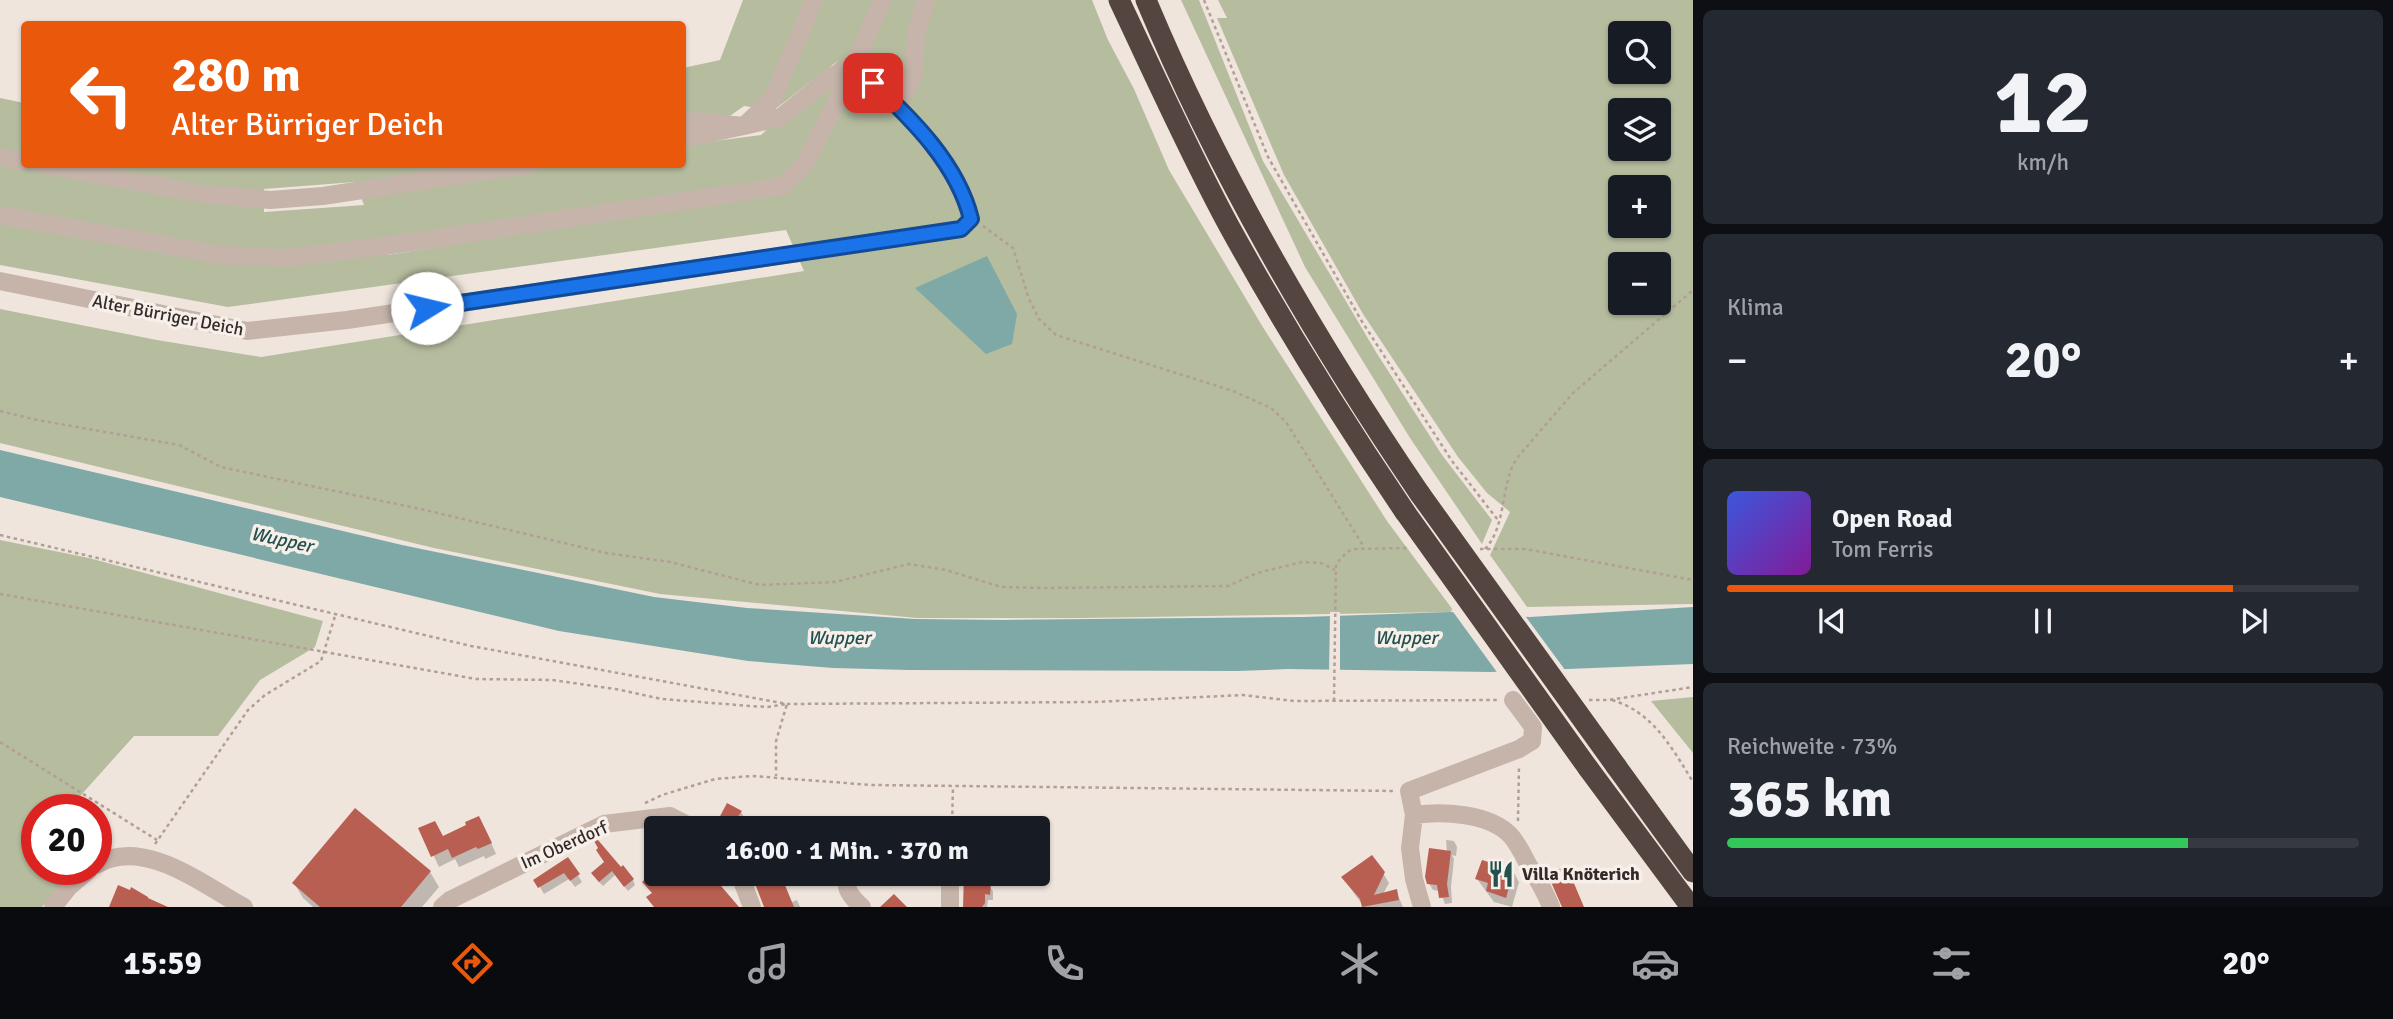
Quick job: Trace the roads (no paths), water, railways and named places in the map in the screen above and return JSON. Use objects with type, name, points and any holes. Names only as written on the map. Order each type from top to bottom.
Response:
[{"type":"highway","points":[[1119,0],[1228,224],[1296,344],[1405,512],[1691,907]]},
{"type":"highway","points":[[1146,0],[1217,158],[1271,257],[1375,428],[1693,872]]},
{"type":"street","points":[[686,120],[744,126],[773,98],[814,0]]},
{"type":"street","points":[[0,215],[221,255],[288,258],[783,186],[804,165],[854,65],[881,0]]},
{"type":"street","points":[[854,65],[895,104],[910,84],[914,71],[916,33],[926,0]]},
{"type":"street","points":[[686,138],[780,117],[832,76],[854,65]]},
{"type":"street","name":"Alter Bürriger Deich","points":[[0,281],[247,331],[347,320],[961,229],[971,219],[966,200],[949,165],[895,104]]},
{"type":"street","points":[[0,157],[21,161]]},
{"type":"street","points":[[62,168],[202,194],[270,200],[323,196],[507,168]]},
{"type":"street","points":[[1422,907],[1414,879],[1410,848],[1414,815],[1409,791],[1525,747],[1532,741],[1533,727],[1513,700]]},
{"type":"street","points":[[1414,815],[1437,812],[1470,816],[1495,824],[1511,836],[1551,907]]},
{"type":"street","name":"Im Oberdorf","points":[[442,907],[450,900],[604,824],[644,819]]},
{"type":"street","points":[[112,859],[149,857],[244,907]]},
{"type":"street","points":[[53,907],[71,885]]},
{"type":"street","points":[[743,886],[752,907]]},
{"type":"street","points":[[846,886],[849,895],[862,907]]},
{"type":"street","points":[[950,886],[950,907]]},
{"type":"water","points":[[987,256],[1017,314],[1012,344],[986,354],[915,288]]},
{"type":"water","name":"Wupper","points":[[0,450],[402,545],[654,597],[747,608],[915,619],[1003,620],[1304,617],[1450,612],[1530,617],[1693,607],[1693,664],[1490,672],[1288,669],[909,670],[833,668],[748,661],[559,631],[0,497]]},
{"type":"place","name":"Villa Knöterich","points":[[1501,874]]}]
